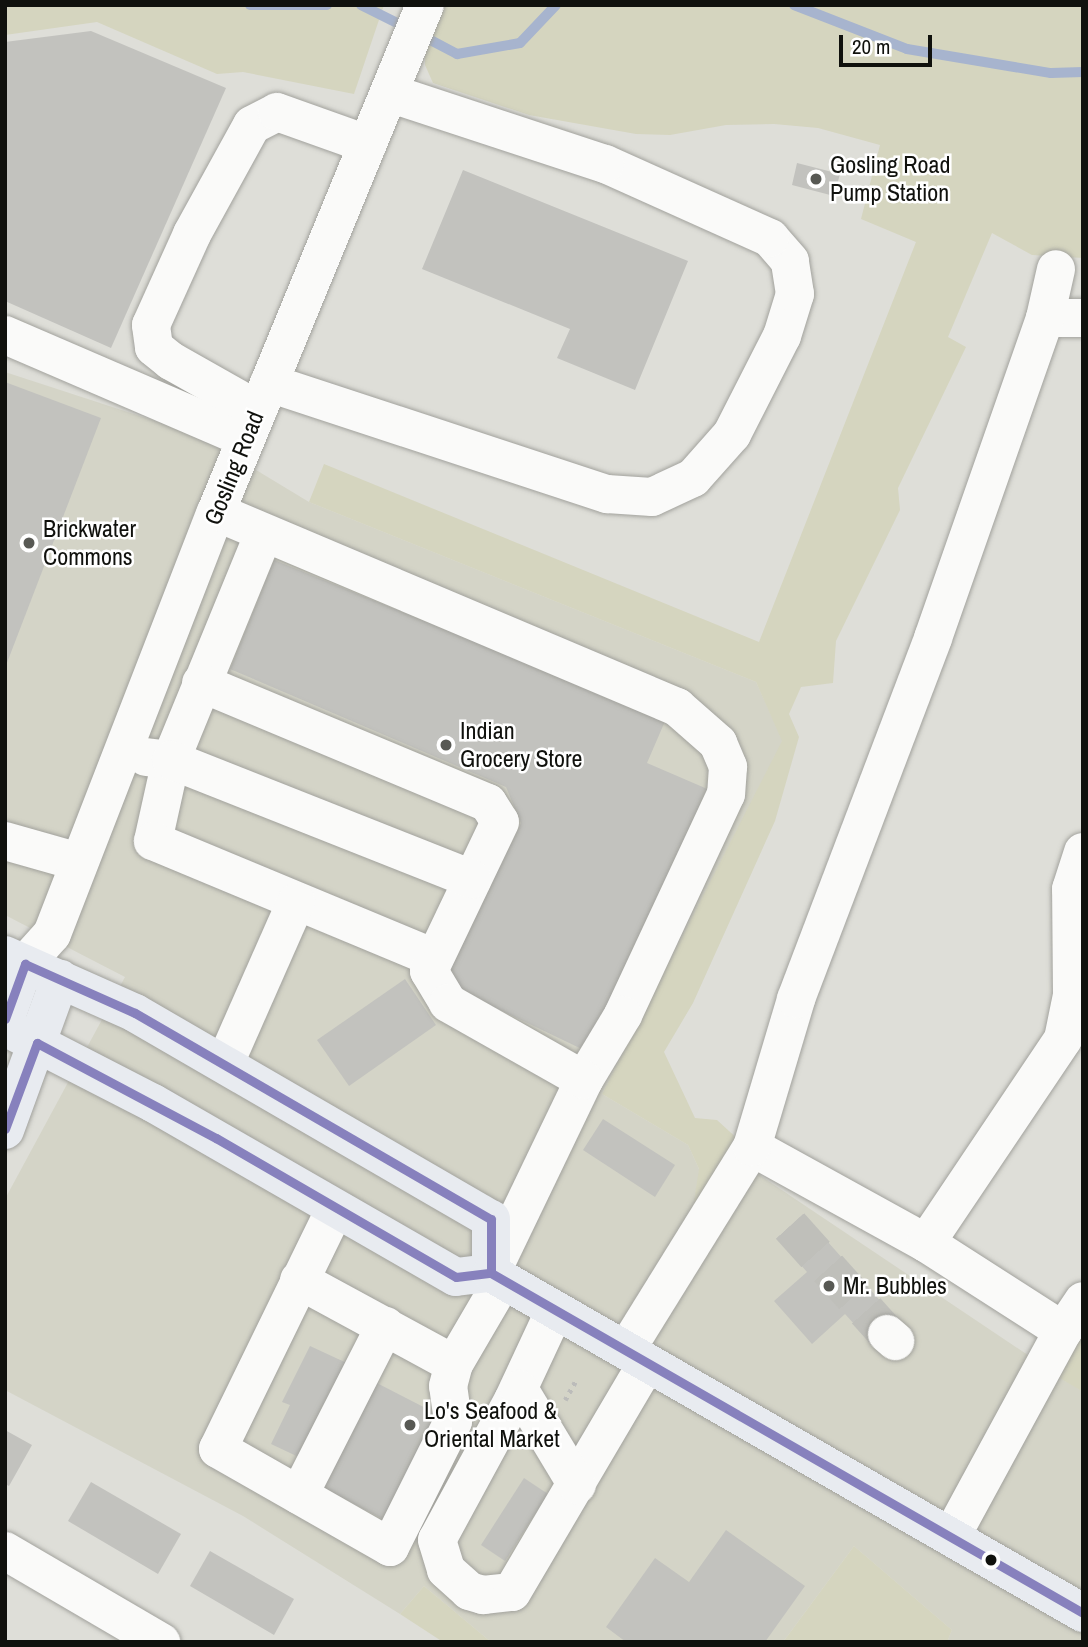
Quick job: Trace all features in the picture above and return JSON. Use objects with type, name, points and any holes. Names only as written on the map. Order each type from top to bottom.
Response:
[{"type":"main road","points":[[15,959],[135,1013],[491,1219],[497,1276]]},
{"type":"main road","name":"Gosling Road","points":[[5,1020],[15,959]]},
{"type":"main road","points":[[5,1129],[21,1035],[60,979]]},
{"type":"main road","points":[[21,1035],[174,1115],[456,1277],[497,1276],[1083,1613]]},
{"type":"street","name":"Gosling Road","points":[[15,959],[52,934],[216,512],[424,8]]},
{"type":"street","points":[[5,335],[257,411],[607,494],[652,497],[692,478],[732,434],[782,335],[795,294],[790,261],[770,238],[605,164],[389,93]]},
{"type":"street","points":[[257,411],[171,361],[154,346],[151,326],[192,234],[252,125],[277,112],[367,144]]},
{"type":"street","points":[[555,1310],[519,1389],[437,1540],[446,1570],[469,1591],[484,1595],[512,1592],[577,1485],[637,1357],[752,1147],[796,999],[933,638],[1045,318],[1056,269]]},
{"type":"street","points":[[1045,318],[1083,318]]},
{"type":"street","points":[[216,512],[677,707],[718,743],[728,766],[726,794],[624,1015],[584,1080],[497,1276],[454,1364],[448,1386],[453,1422],[390,1547],[218,1449],[335,1209]]},
{"type":"street","points":[[264,533],[171,760],[153,841],[432,957]]},
{"type":"street","points":[[201,683],[488,803],[500,822],[432,957],[429,971],[447,1003],[584,1080]]},
{"type":"street","points":[[120,754],[171,760],[472,879]]},
{"type":"street","points":[[5,841],[79,862]]},
{"type":"street","points":[[926,1243],[1063,1039],[1072,995],[1071,889],[1083,852]]},
{"type":"street","points":[[225,1063],[296,902]]},
{"type":"street","points":[[52,934],[60,979]]},
{"type":"street","points":[[752,1147],[926,1243],[1073,1316],[951,1537]]},
{"type":"street","points":[[299,1280],[454,1364]]},
{"type":"street","points":[[299,1495],[384,1326]]},
{"type":"street","points":[[519,1389],[577,1485]]},
{"type":"street","points":[[5,1551],[161,1642]]},
{"type":"shaded area","points":[[5,372],[198,435],[309,502],[756,682],[783,741],[602,1094],[688,1145],[699,1169],[734,1158],[1083,1392],[1083,1642],[947,1642],[952,1630],[854,1546],[783,1642],[491,1642],[424,1586],[400,1614],[243,1516],[5,1390],[5,1199],[125,977],[5,915]]},
{"type":"green space","points":[[5,5],[384,5],[354,94],[243,72],[217,74],[97,22],[5,35]]},
{"type":"green space","points":[[446,5],[1083,5],[1083,258],[1032,255],[992,233],[948,337],[966,347],[898,488],[900,510],[836,641],[833,683],[801,687],[789,714],[799,737],[775,821],[693,1003],[664,1052],[695,1118],[717,1120],[741,1142],[693,1207],[699,1169],[688,1145],[602,1094],[782,741],[756,682],[309,502],[324,464],[759,642],[916,242],[861,219],[880,145],[818,128],[774,124],[726,125],[670,135],[636,134],[529,115],[433,83],[425,65],[425,48]]},
{"type":"green space","points":[[1083,1330],[1083,1392],[1055,1375]]},
{"type":"green space","points":[[854,1546],[952,1630],[947,1642],[783,1642]]},
{"type":"green space","points":[[424,1586],[491,1642],[443,1642],[400,1614]]},
{"type":"building","points":[[91,31],[226,88],[111,348],[5,301],[5,42]]},
{"type":"building","name":"Gosling Road Pump Station","points":[[797,163],[840,174],[834,196],[792,185]]},
{"type":"building","points":[[463,170],[688,261],[635,390],[557,358],[570,329],[422,269]]},
{"type":"building","name":"Brickwater Commons","points":[[5,382],[101,418],[5,668]]},
{"type":"building","points":[[274,560],[666,719],[647,763],[712,791],[588,1052],[444,983],[521,823],[506,787],[230,669]]},
{"type":"building","points":[[405,979],[436,1025],[349,1086],[317,1040]]},
{"type":"building","points":[[603,1119],[675,1165],[655,1197],[583,1150]]},
{"type":"building","name":"Mr. Bubbles","points":[[803,1214],[900,1323],[874,1346],[845,1314],[812,1344],[774,1301],[807,1272],[777,1238]]},
{"type":"building","points":[[310,1346],[351,1365],[305,1460],[271,1444],[290,1405],[282,1402]]},
{"type":"building","points":[[369,1379],[443,1417],[389,1522],[315,1484]]},
{"type":"building","points":[[5,1430],[32,1445],[9,1486],[5,1484]]},
{"type":"building","points":[[524,1478],[548,1494],[505,1561],[481,1545]]},
{"type":"building","points":[[91,1482],[181,1534],[158,1574],[68,1521]]},
{"type":"building","points":[[726,1530],[805,1586],[765,1642],[626,1642],[606,1627],[655,1558],[689,1582]]},
{"type":"building","points":[[210,1551],[294,1599],[274,1635],[190,1586]]},
{"type":"waterway","points":[[250,5],[327,5]]},
{"type":"waterway","points":[[361,5],[407,28]]},
{"type":"waterway","points":[[421,35],[457,54],[520,43],[556,5]]},
{"type":"waterway","points":[[794,5],[907,49],[1051,73],[1083,72]]},
{"type":"tunnel","points":[[790,1226],[887,1334]]},
{"type":"transit line","points":[[5,1019],[25,964],[135,1013],[491,1219],[491,1273]]},
{"type":"transit line","points":[[5,1129],[37,1043],[216,1138],[456,1277],[491,1273],[1083,1613]]},
{"type":"place","name":"Gosling Road Pump Station","points":[[816,179]]},
{"type":"place","name":"Brickwater Commons","points":[[29,543]]},
{"type":"place","name":"Indian Grocery Store","points":[[446,745]]},
{"type":"place","name":"Mr. Bubbles","points":[[829,1286]]},
{"type":"place","name":"Lo's Seafood & Oriental Market","points":[[410,1425]]}]
